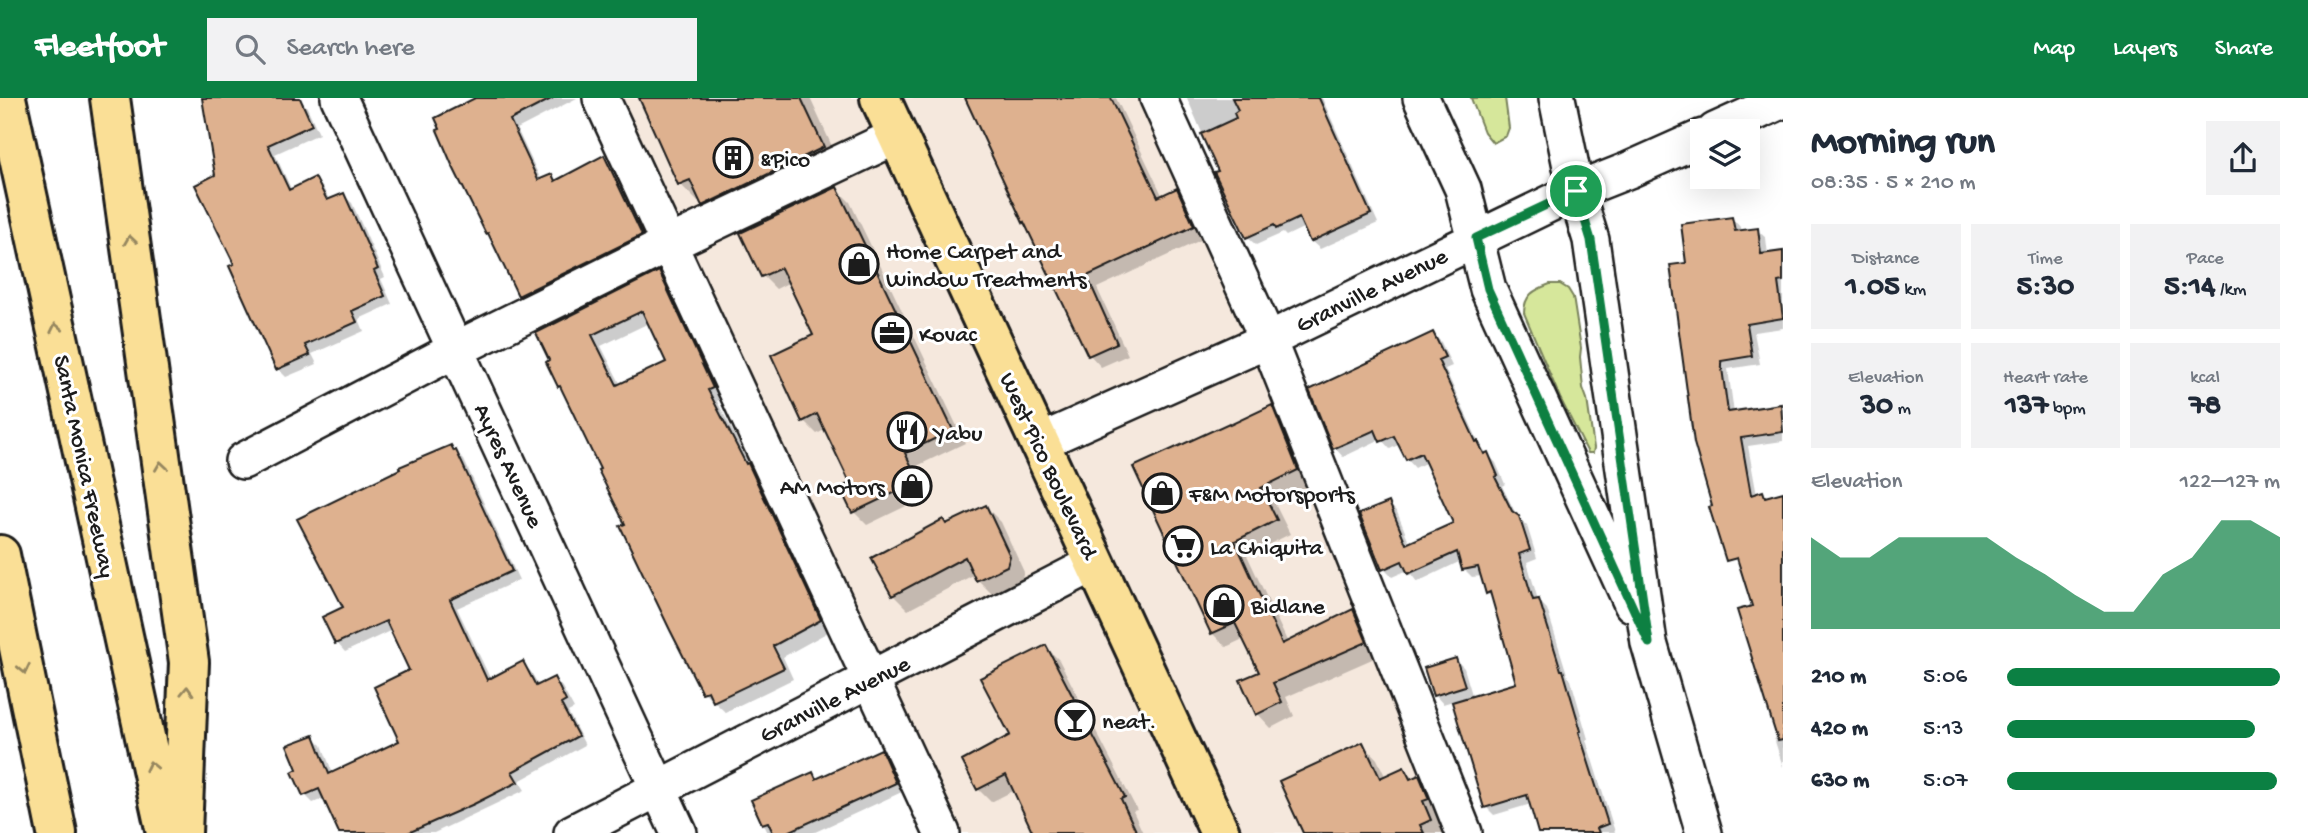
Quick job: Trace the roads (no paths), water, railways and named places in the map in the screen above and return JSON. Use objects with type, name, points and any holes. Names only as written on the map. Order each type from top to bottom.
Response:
[{"type":"main road","name":"Santa Monica Freeway","points":[[6,98],[166,833]]},
{"type":"main road","points":[[110,98],[188,662],[182,833]]},
{"type":"main road","name":"West Pico Boulevard","points":[[880,98],[1220,833]]},
{"type":"main road","points":[[0,555],[57,833]]},
{"type":"street","name":"Ayres Avenue","points":[[339,98],[679,833]]},
{"type":"street","points":[[601,98],[942,833]]},
{"type":"street","points":[[1158,98],[1268,340],[1464,833]]},
{"type":"street","points":[[1422,98],[1463,189],[1488,289],[1649,643]]},
{"type":"street","points":[[1557,98],[1576,191],[1591,240],[1649,643],[1704,833]]},
{"type":"street","points":[[1741,119],[1783,100]]},
{"type":"street","points":[[243,461],[457,349],[897,135]]},
{"type":"street","name":"Granville Avenue","points":[[1040,442],[1268,340],[1576,191],[1690,143]]},
{"type":"street","name":"Granville Avenue","points":[[572,833],[1095,563]]},
{"type":"place","name":"&Pico","points":[[733,158]]},
{"type":"place","name":"Home Carpet and Window Treatments","points":[[859,264]]},
{"type":"place","name":"Kovac","points":[[892,333]]},
{"type":"place","name":"Yabu","points":[[907,432]]},
{"type":"place","name":"AM Motors","points":[[912,486]]},
{"type":"place","name":"F&M Motorsports","points":[[1162,493]]},
{"type":"place","name":"La Chiquita","points":[[1183,546]]},
{"type":"place","name":"Bidlane","points":[[1224,605]]},
{"type":"place","name":"neat.","points":[[1075,720]]}]
